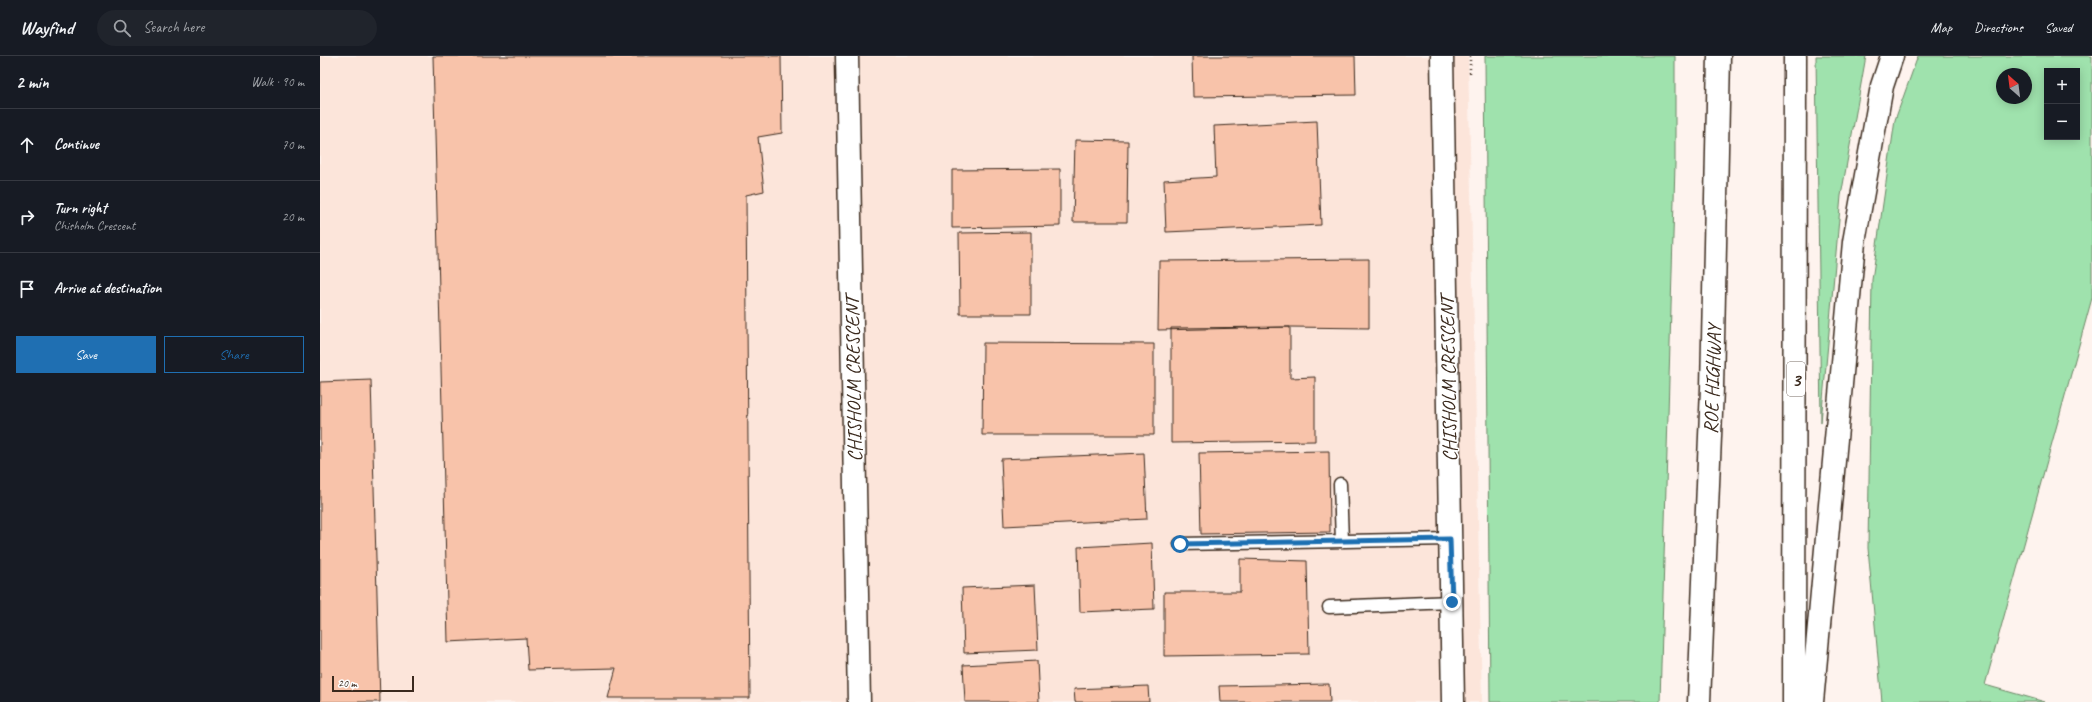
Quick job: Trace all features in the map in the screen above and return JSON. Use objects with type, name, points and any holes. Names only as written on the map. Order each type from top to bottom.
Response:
[{"type":"main road","name":"CHISHOLM CRESCENT","points":[[847,56],[859,702]]},
{"type":"main road","name":"CHISHOLM CRESCENT","points":[[1442,56],[1453,702]]},
{"type":"main road","name":"ROE HIGHWAY","points":[[1699,702],[1712,388],[1719,56]]},
{"type":"main road","name":"3","points":[[1794,702],[1796,56]]},
{"type":"main road","points":[[1812,702],[1854,242],[1882,86],[1892,56]]},
{"type":"lane","points":[[1340,484],[1342,541]]},
{"type":"lane","points":[[1180,544],[1450,539]]},
{"type":"lane","points":[[1329,607],[1452,602]]},
{"type":"shaded area","points":[[320,56],[1468,56],[1482,702],[320,702]]},
{"type":"green space","points":[[1485,56],[1675,56],[1675,164],[1660,702],[1490,702]]},
{"type":"green space","points":[[1816,56],[1866,56],[1841,196],[1821,422]]},
{"type":"green space","points":[[1918,56],[2092,56],[2092,298],[1985,685],[2045,702],[1882,702],[1868,548],[1872,280],[1895,120]]},
{"type":"building","points":[[433,56],[781,56],[782,133],[758,137],[764,191],[746,195],[750,698],[608,698],[616,668],[528,670],[526,638],[448,642]]},
{"type":"building","points":[[1192,56],[1355,56],[1356,95],[1193,97]]},
{"type":"building","points":[[1317,121],[1321,225],[1166,232],[1164,180],[1216,177],[1214,126]]},
{"type":"building","points":[[1075,140],[1128,141],[1127,222],[1073,222]]},
{"type":"building","points":[[1060,169],[1060,226],[952,228],[952,170]]},
{"type":"building","points":[[1031,232],[1031,314],[960,314],[959,233]]},
{"type":"building","points":[[1369,259],[1369,328],[1290,327],[1158,330],[1159,261]]},
{"type":"building","points":[[1290,327],[1290,378],[1315,377],[1315,441],[1171,443],[1171,328]]},
{"type":"building","points":[[983,343],[1154,344],[1154,435],[982,435]]},
{"type":"building","points":[[371,380],[380,702],[320,702],[320,382]]},
{"type":"building","points":[[1329,451],[1330,532],[1201,534],[1199,453]]},
{"type":"building","points":[[1144,453],[1147,519],[1004,526],[1001,459]]},
{"type":"building","points":[[1152,543],[1154,609],[1080,612],[1078,547]]},
{"type":"building","points":[[1240,559],[1307,561],[1309,654],[1164,656],[1164,592],[1240,592]]},
{"type":"building","points":[[1035,585],[1038,650],[964,653],[962,588]]},
{"type":"building","points":[[1037,661],[1039,702],[965,702],[963,665]]},
{"type":"building","points":[[1329,684],[1330,702],[1220,702],[1219,686]]},
{"type":"building","points":[[1148,686],[1149,702],[1075,702],[1074,689]]},
{"type":"route","points":[[1180,544],[1450,539],[1452,602]]}]
